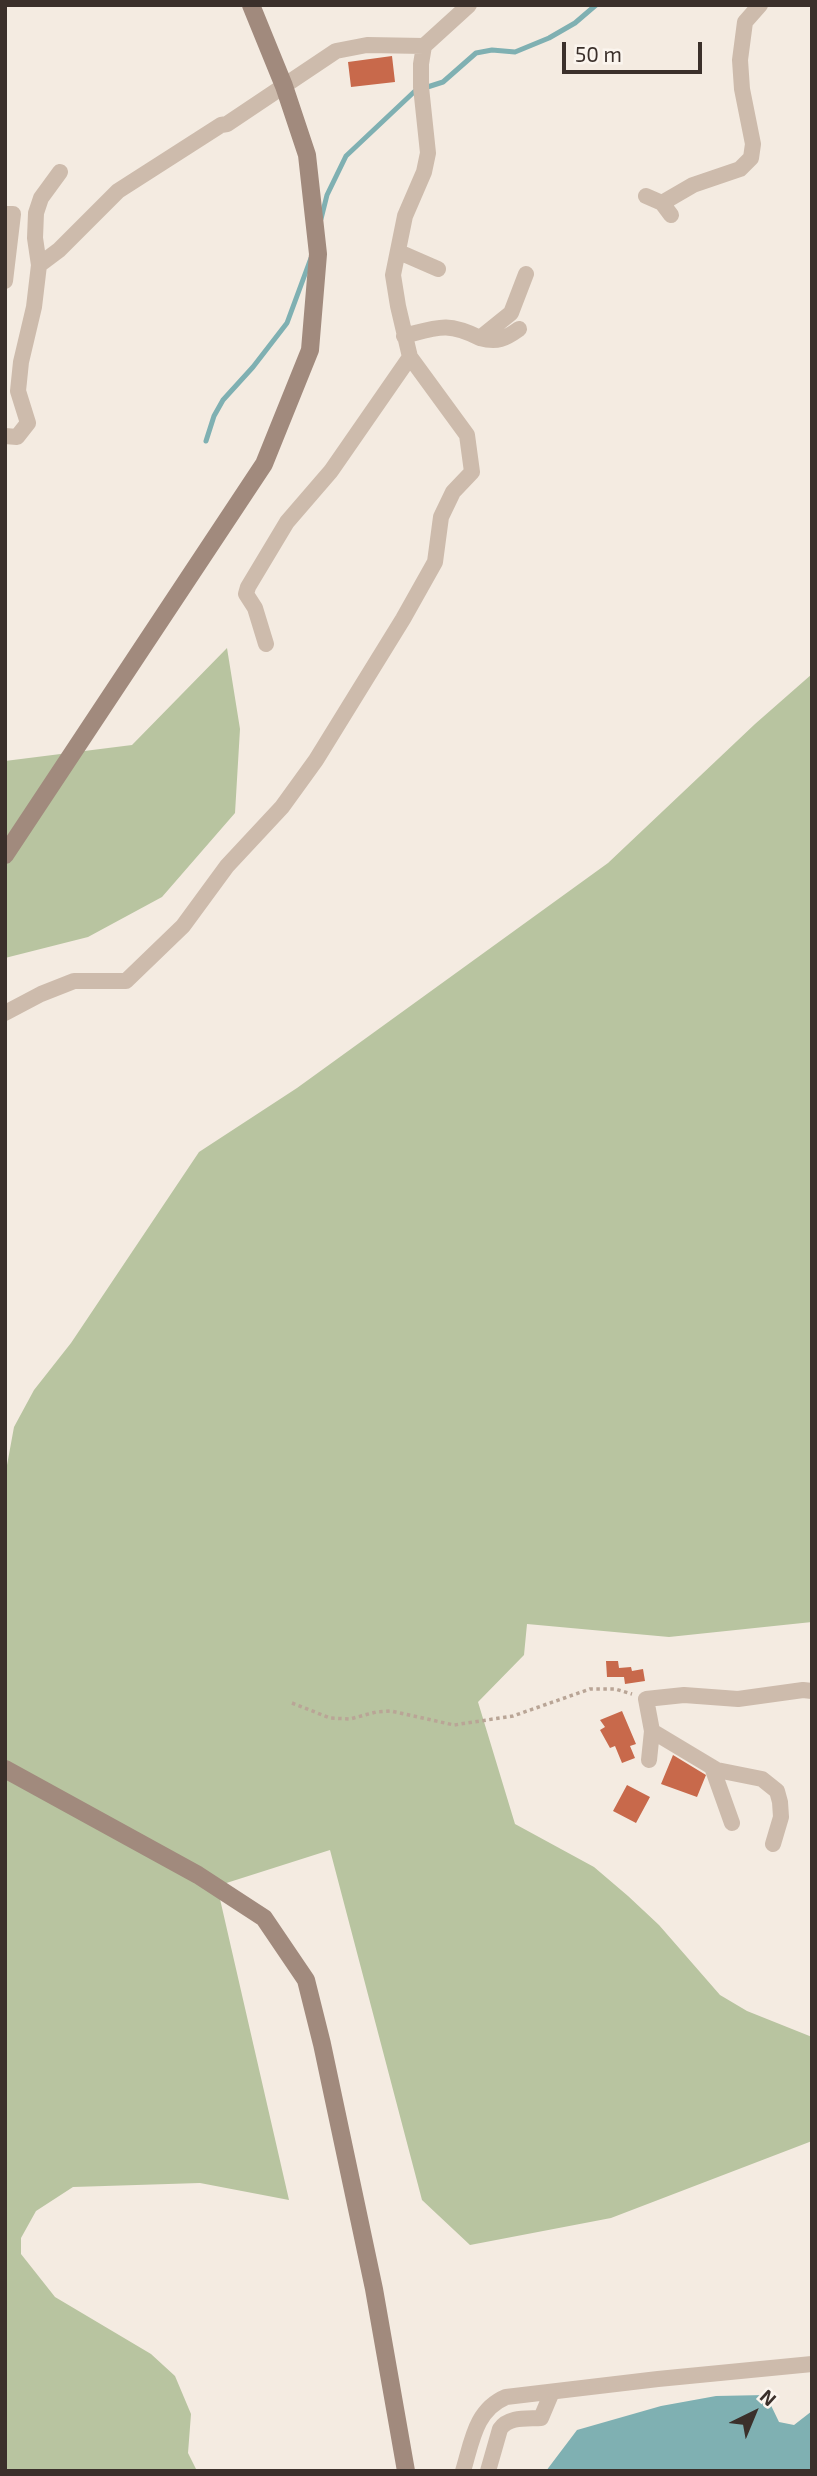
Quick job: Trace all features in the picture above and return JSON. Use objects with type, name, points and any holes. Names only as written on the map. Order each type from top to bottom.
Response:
[{"type":"street","points":[[5,855],[264,464],[310,350],[318,254],[307,155],[284,86],[251,5]]},
{"type":"street","points":[[39,265],[59,250],[118,191],[336,51],[367,45],[424,46],[469,5]]},
{"type":"street","points":[[646,195],[667,209],[693,185],[740,169],[751,158],[753,144],[741,89],[740,60],[745,22],[760,5]]},
{"type":"street","points":[[5,1013],[41,993],[74,981],[126,981],[183,926],[228,866],[282,807],[316,760],[435,562],[441,517],[453,492],[472,472],[467,435],[410,357],[393,275],[405,216],[424,172],[428,153],[421,88],[424,46]]},
{"type":"street","points":[[5,436],[17,437],[28,423],[18,391],[39,265],[35,238],[36,213],[41,198],[60,172]]},
{"type":"street","points":[[5,214],[13,214],[5,281]]},
{"type":"street","points":[[399,252],[438,269]]},
{"type":"street","points":[[480,338],[510,313],[526,274]]},
{"type":"street","points":[[404,336],[439,327],[459,328],[480,338],[500,341],[519,329]]},
{"type":"street","points":[[266,644],[255,608],[246,594],[248,587],[287,522],[331,471],[410,357]]},
{"type":"street","points":[[649,1760],[652,1731],[646,1699],[684,1695],[738,1699],[812,1691]]},
{"type":"street","points":[[652,1731],[712,1767],[762,1779],[776,1791],[781,1817],[773,1844]]},
{"type":"street","points":[[712,1767],[732,1823]]},
{"type":"street","points":[[5,1769],[198,1875],[264,1918],[306,1980],[374,2290],[406,2471]]},
{"type":"street","points":[[463,2471],[479,2422],[493,2403],[506,2397],[812,2364]]},
{"type":"street","points":[[488,2471],[500,2428],[504,2423],[541,2418],[552,2392]]},
{"type":"path","points":[[292,1703],[330,1718],[351,1719],[391,1711],[454,1725],[513,1716],[590,1689],[615,1689],[646,1699]]},
{"type":"green space","points":[[227,648],[240,729],[235,813],[162,897],[88,937],[5,958],[5,761],[132,745]]},
{"type":"green space","points":[[812,674],[812,1622],[669,1637],[527,1624],[524,1655],[478,1702],[515,1824],[594,1867],[659,1925],[720,1995],[747,2011],[812,2037],[812,2141],[611,2218],[470,2245],[422,2200],[330,1850],[217,1886],[289,2200],[200,2183],[73,2187],[36,2211],[21,2238],[21,2254],[55,2297],[151,2354],[175,2376],[191,2414],[188,2453],[197,2471],[5,2471],[5,1476],[14,1427],[34,1390],[71,1343],[199,1152],[297,1088],[608,863]]},
{"type":"water","points":[[766,2395],[779,2422],[794,2425],[812,2411],[812,2471],[546,2471],[577,2430],[661,2406],[716,2396]]},
{"type":"building","points":[[392,56],[395,82],[351,87],[348,62]]},
{"type":"building","points":[[606,1661],[618,1661],[619,1668],[631,1667],[632,1671],[643,1669],[645,1681],[625,1684],[624,1677],[607,1677]]},
{"type":"building","points":[[622,1711],[636,1744],[630,1746],[635,1758],[622,1763],[615,1746],[610,1748],[600,1730],[605,1727],[600,1720]]},
{"type":"building","points":[[673,1755],[706,1775],[697,1797],[661,1784]]},
{"type":"building","points":[[627,1785],[650,1797],[636,1823],[613,1811]]},
{"type":"waterway","points":[[321,219],[327,195],[346,156],[415,91],[443,82],[476,53],[492,50],[515,52],[549,38],[575,23],[596,5]]},
{"type":"waterway","points":[[206,441],[214,416],[223,400],[287,323],[311,258]]}]
